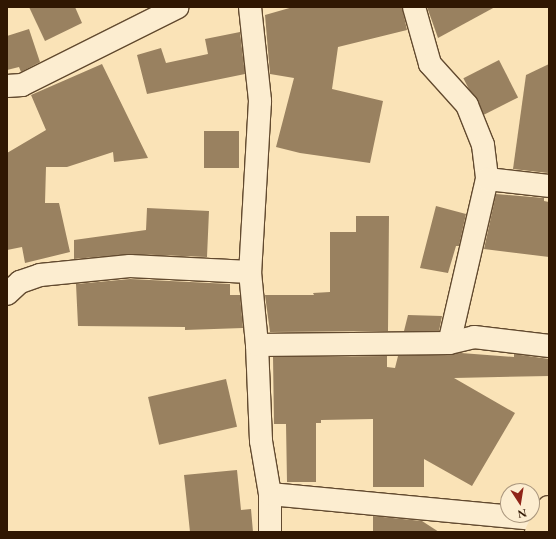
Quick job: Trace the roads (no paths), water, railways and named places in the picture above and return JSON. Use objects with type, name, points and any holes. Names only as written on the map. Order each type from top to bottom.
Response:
[{"type":"street","points":[[7,86],[22,85],[178,7]]},
{"type":"street","points":[[250,7],[260,101],[250,272],[257,345],[261,441],[270,494],[270,532]]},
{"type":"street","points":[[414,7],[430,64],[468,105],[483,145],[487,179],[449,343]]},
{"type":"street","points":[[487,179],[549,186]]},
{"type":"street","points":[[7,294],[20,282],[40,275],[130,266],[250,272]]},
{"type":"street","points":[[257,345],[449,343],[474,337],[549,346]]},
{"type":"street","points":[[270,494],[543,520]]}]
